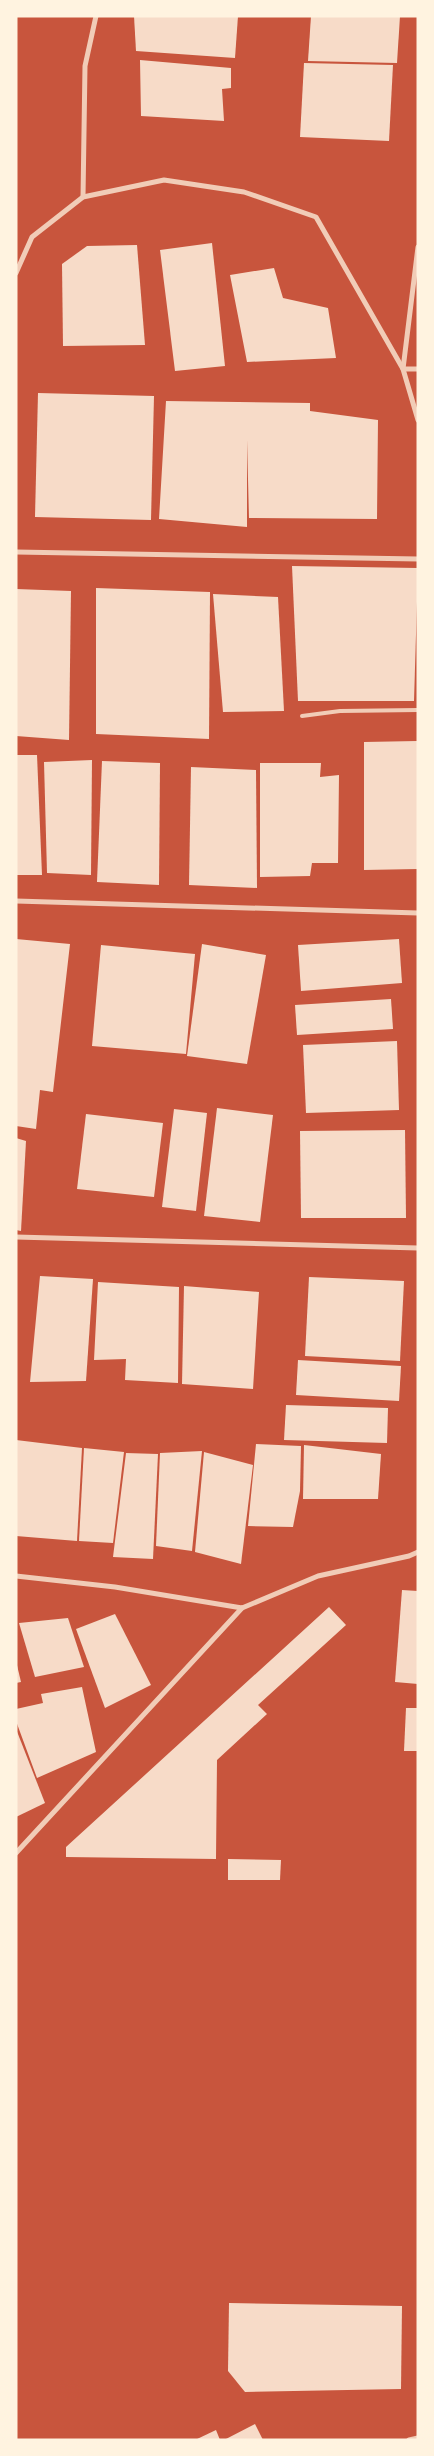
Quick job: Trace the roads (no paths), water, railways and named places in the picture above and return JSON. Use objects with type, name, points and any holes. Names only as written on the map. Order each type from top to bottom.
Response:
[{"type":"street","points":[[83,197],[86,66],[96,16]]},
{"type":"street","points":[[16,273],[32,237],[83,197],[164,180],[244,192],[316,217],[403,369],[418,420]]},
{"type":"street","points":[[403,369],[418,246]]},
{"type":"street","points":[[403,369],[418,369]]},
{"type":"street","points":[[16,552],[418,560]]},
{"type":"street","points":[[16,901],[418,913]]},
{"type":"street","points":[[16,1237],[418,1248]]},
{"type":"street","points":[[16,1853],[242,1608],[318,1576],[409,1556],[418,1552]]},
{"type":"street","points":[[16,1576],[115,1587],[242,1608]]},
{"type":"street","points":[[409,2440],[418,2438]]},
{"type":"lane","points":[[302,716],[340,711],[418,710]]}]
